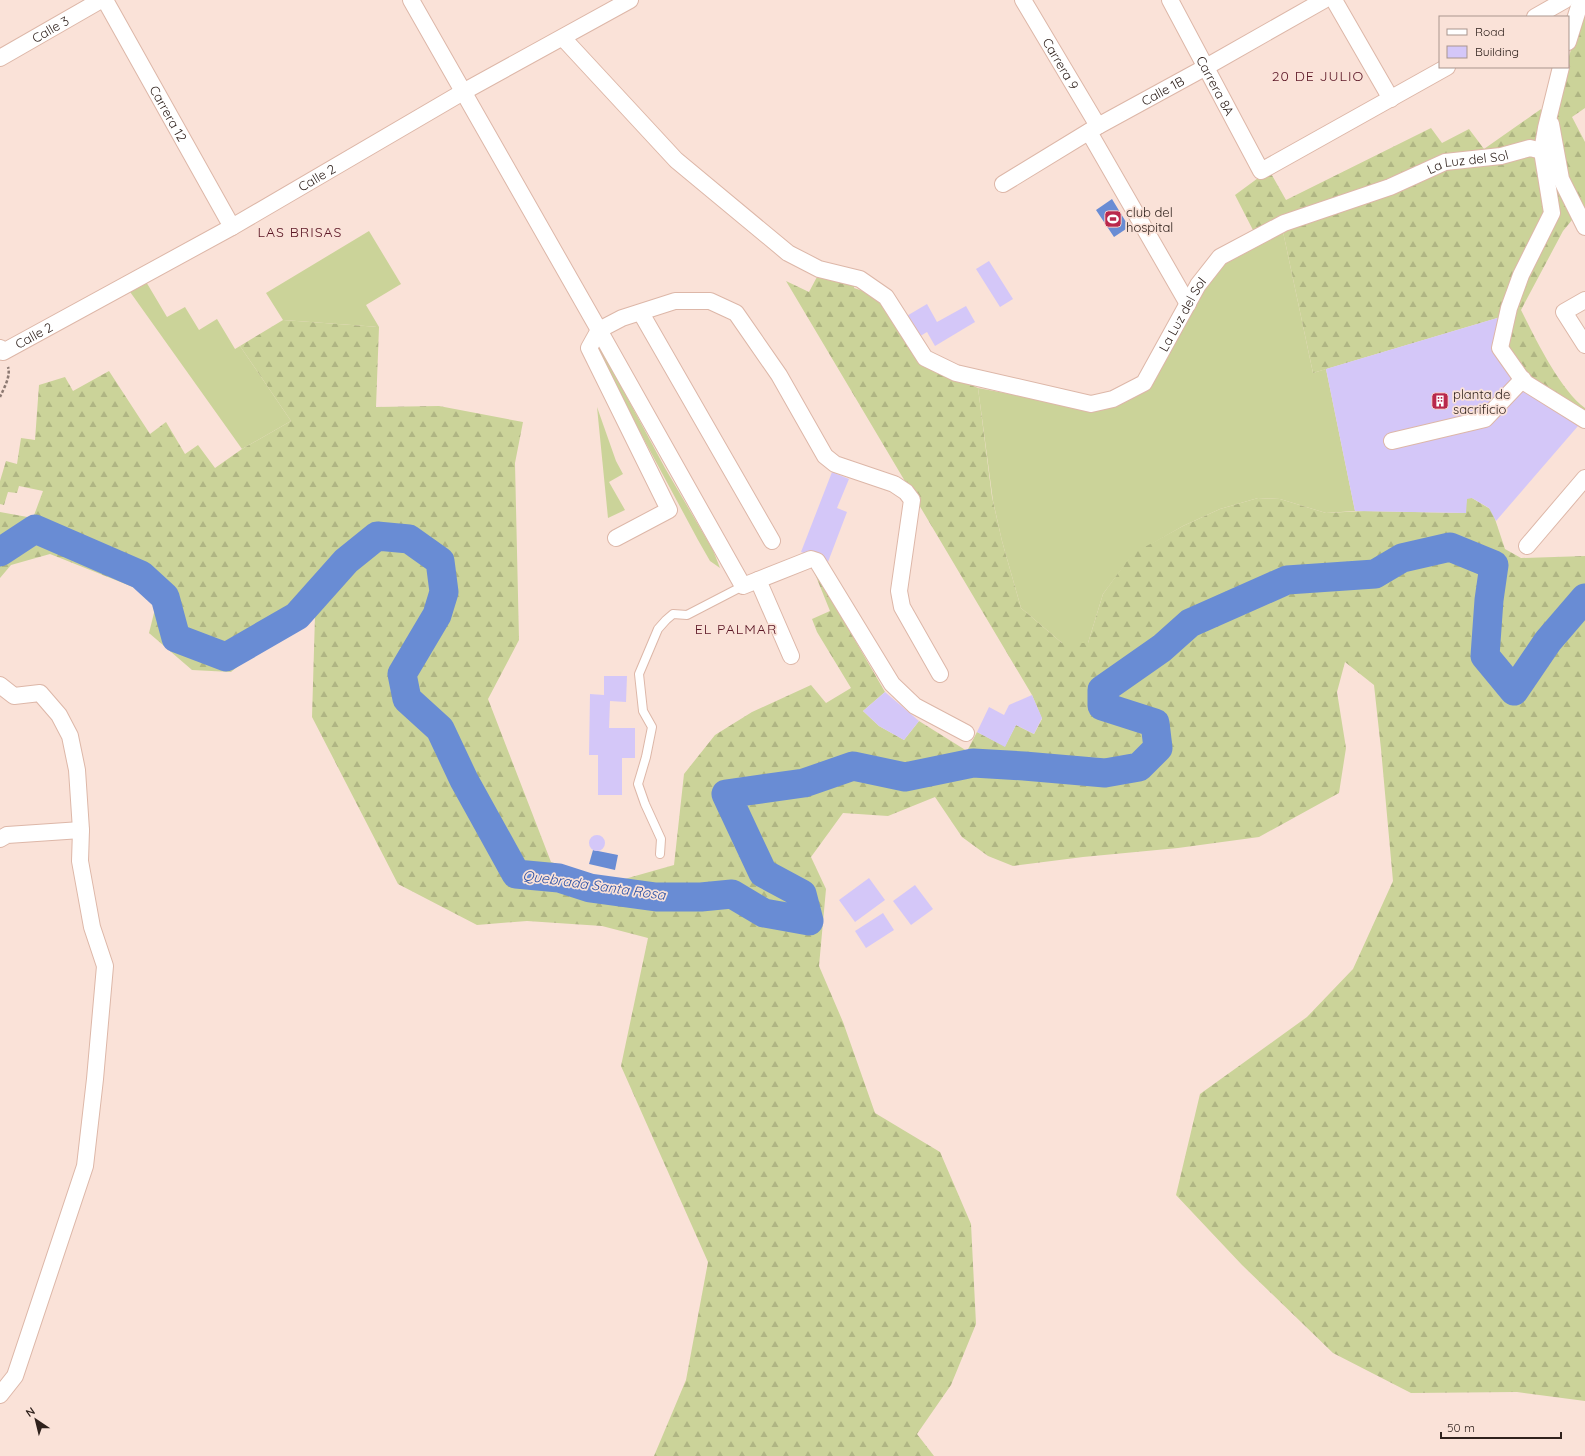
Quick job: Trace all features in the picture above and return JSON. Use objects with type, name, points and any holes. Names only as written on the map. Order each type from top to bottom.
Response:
[{"type":"street","name":"Calle 3","points":[[0,58],[101,0]]},
{"type":"street","name":"Carrera 12","points":[[105,0],[232,227]]},
{"type":"street","points":[[411,0],[743,586],[811,559],[817,561],[892,684],[914,706],[966,733]]},
{"type":"street","name":"Calle 2","points":[[1,350],[232,227],[463,92],[630,0]]},
{"type":"street","name":"Carrera 9","points":[[1023,0],[1188,304]]},
{"type":"street","name":"Carrera 8A","points":[[1170,0],[1261,171],[1391,99]]},
{"type":"street","name":"Calle 1B","points":[[1004,184],[1094,129],[1324,0]]},
{"type":"street","points":[[1334,0],[1391,99],[1446,68]]},
{"type":"street","points":[[1537,16],[1565,0]]},
{"type":"street","points":[[1569,39],[1581,0]]},
{"type":"street","name":"La Luz del Sol","points":[[563,38],[676,160],[788,252],[819,269],[860,279],[886,297],[925,358],[956,373],[1091,404],[1113,399],[1144,383],[1198,285],[1220,257],[1284,223],[1390,187],[1445,162],[1501,156],[1530,148],[1542,151]]},
{"type":"street","points":[[1561,68],[1542,151],[1552,213],[1521,275],[1509,308],[1500,348],[1524,382],[1585,420]]},
{"type":"street","points":[[1549,115],[1561,179],[1585,227]]},
{"type":"street","points":[[1585,300],[1564,312],[1585,345]]},
{"type":"street","points":[[616,538],[669,510],[589,348],[599,330],[622,318],[675,301],[710,301],[736,313],[779,375],[825,456],[835,464],[894,484],[906,492],[912,500],[899,590],[902,607],[940,674]]},
{"type":"street","points":[[641,313],[772,541]]},
{"type":"street","points":[[1392,441],[1485,419],[1522,379]]},
{"type":"street","points":[[1526,546],[1585,478]]},
{"type":"street","points":[[758,580],[791,656]]},
{"type":"street","points":[[0,685],[14,696],[40,693],[60,715],[70,736],[77,770],[81,830],[80,861],[92,927],[105,966],[95,1079],[85,1166],[15,1376],[0,1395]]},
{"type":"street","points":[[0,839],[7,835],[81,830]]},
{"type":"lane","points":[[660,854],[661,839],[644,804],[638,784],[646,757],[652,727],[643,711],[639,674],[658,629],[673,614],[687,615],[743,586]]},
{"type":"path","points":[[0,397],[6,384],[9,370],[1,350]]},
{"type":"green space","points":[[1585,1],[1585,108],[1572,117],[1585,142],[1585,208],[1582,210],[1567,178],[1553,113],[1568,68],[1569,68],[1569,57]]},
{"type":"green space","points":[[1541,109],[1549,213],[1504,316],[1313,373],[1282,227],[1255,234],[1235,195],[1269,170],[1286,200],[1431,128],[1442,143],[1469,129],[1484,149]]},
{"type":"green space","points":[[1547,152],[1572,220],[1563,231],[1521,310],[1557,376],[1566,389],[1585,408],[1585,416],[1527,379],[1504,346],[1513,312],[1557,213]]},
{"type":"green space","points":[[1282,227],[1313,373],[1326,369],[1355,511],[1326,513],[1280,499],[1258,498],[1220,509],[1183,526],[1132,555],[1103,594],[1088,643],[1062,643],[1021,608],[1002,541],[993,501],[978,388],[1090,409],[1148,385],[1195,297],[1223,259]]},
{"type":"green space","points":[[369,231],[401,284],[366,305],[379,327],[283,320],[266,293]]},
{"type":"green space","points":[[818,275],[855,283],[854,288],[881,297],[948,375],[978,388],[992,497],[1002,541],[1021,608],[1062,643],[1088,643],[1103,594],[1132,554],[1183,526],[1220,509],[1258,498],[1280,499],[1326,513],[1364,511],[1465,513],[1467,495],[1492,510],[1505,549],[1521,558],[1585,556],[1585,1401],[1517,1392],[1411,1393],[1333,1353],[1242,1265],[1176,1195],[1200,1094],[1307,1017],[1353,969],[1393,881],[1374,685],[1345,662],[1337,692],[1346,748],[1339,793],[1259,837],[1178,848],[1083,857],[1013,866],[988,856],[962,837],[935,797],[888,816],[843,813],[811,857],[826,889],[819,966],[843,1022],[875,1113],[940,1152],[971,1224],[976,1324],[951,1385],[917,1434],[934,1456],[654,1456],[686,1380],[708,1262],[621,1066],[648,938],[602,926],[527,921],[477,925],[398,884],[312,717],[315,616],[292,628],[271,642],[231,672],[192,670],[149,633],[158,597],[50,554],[11,565],[0,578],[0,512],[33,518],[43,491],[19,486],[17,493],[8,492],[4,505],[0,504],[0,481],[6,461],[17,464],[21,438],[35,440],[39,385],[65,377],[73,391],[109,371],[150,434],[166,422],[185,454],[198,445],[215,468],[242,449],[291,421],[240,346],[283,320],[379,327],[376,407],[439,406],[523,422],[515,463],[519,640],[488,699],[551,862],[614,882],[674,865],[684,774],[715,735],[752,712],[811,685],[826,703],[851,688],[817,632],[812,619],[830,611],[811,564],[885,692],[863,711],[879,726],[904,740],[919,721],[967,751],[977,732],[1005,746],[1016,725],[1034,734],[1042,719],[1032,695],[786,281],[809,292]]},
{"type":"green space","points":[[145,280],[167,317],[185,307],[199,330],[217,319],[235,349],[240,346],[291,421],[242,449],[128,289]]},
{"type":"green space","points":[[594,336],[665,468],[713,550],[720,568],[710,561],[698,540],[592,343]]},
{"type":"green space","points":[[597,407],[616,461],[623,474],[609,482],[625,510],[608,518]]},
{"type":"water","name":"club del hospital","points":[[1112,199],[1129,227],[1114,237],[1096,210]]},
{"type":"water","points":[[593,850],[618,855],[615,870],[589,864]]},
{"type":"building","points":[[989,261],[1013,299],[1000,307],[976,269]]},
{"type":"building","points":[[927,304],[937,322],[966,306],[975,322],[935,346],[927,332],[917,338],[905,317]]},
{"type":"building","name":"planta de sacrificio","points":[[1504,316],[1498,334],[1515,377],[1578,426],[1496,521],[1489,508],[1472,498],[1467,499],[1466,513],[1355,511],[1326,369]]},
{"type":"building","points":[[832,472],[849,479],[837,508],[847,512],[828,562],[801,552]]},
{"type":"building","points":[[604,676],[627,676],[626,702],[610,701],[609,728],[635,728],[635,758],[622,758],[622,795],[598,795],[598,755],[589,755],[590,694],[604,695]]},
{"type":"building","points":[[885,692],[919,721],[904,740],[879,726],[863,711]]},
{"type":"building","points":[[1032,695],[1042,718],[1034,734],[1016,725],[1005,747],[977,732],[989,707],[1004,715],[1009,705]]},
{"type":"building","points":[[597,835],[603,837],[605,843],[603,849],[597,851],[591,849],[589,843],[591,837]]},
{"type":"building","points":[[869,878],[885,900],[855,922],[839,900]]},
{"type":"building","points":[[915,885],[933,909],[911,925],[893,901]]},
{"type":"building","points":[[883,913],[894,930],[866,948],[855,931]]},
{"type":"waterway","name":"Quebrada Santa Rosa","points":[[0,552],[35,529],[141,575],[165,597],[176,638],[226,657],[297,616],[346,561],[377,536],[409,539],[440,561],[444,592],[437,615],[402,674],[407,699],[440,729],[464,780],[516,874],[559,878],[590,888],[656,897],[701,897],[732,894],[764,913],[809,921],[802,894],[763,873],[726,794],[804,783],[853,766],[905,777],[973,763],[1105,773],[1139,767],[1158,748],[1155,723],[1102,706],[1102,690],[1162,648],[1190,623],[1287,580],[1375,574],[1402,558],[1450,547],[1494,565],[1489,600],[1485,656],[1514,691],[1548,641],[1585,598]]},
{"type":"place","name":"club del hospital","points":[[1113,219]]},
{"type":"place","name":"planta de sacrificio","points":[[1440,401]]},
{"type":"district","name":"20 DE JULIO","points":[[1318,76]]},
{"type":"district","name":"LAS BRISAS","points":[[300,232]]},
{"type":"district","name":"EL PALMAR","points":[[736,629]]}]
